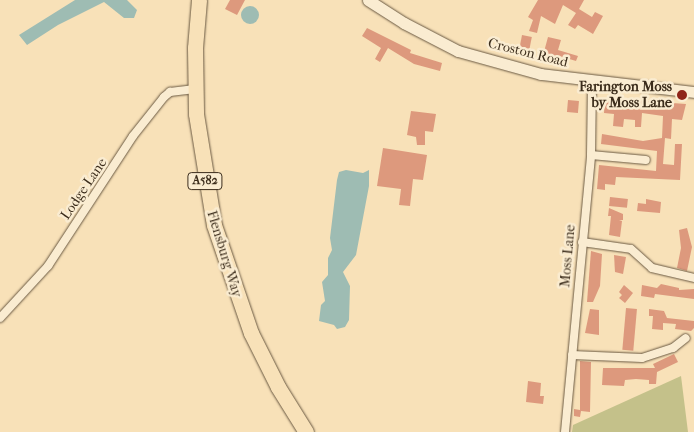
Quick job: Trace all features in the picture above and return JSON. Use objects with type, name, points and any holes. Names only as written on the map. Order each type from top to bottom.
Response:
[{"type":"highway","name":"Flensburg Way","points":[[199,0],[195,89],[205,183],[228,272],[260,353],[306,432]]},
{"type":"street","name":"Croston Road","points":[[368,0],[404,23],[458,51],[541,74],[592,82],[694,92]]},
{"type":"street","name":"Moss Lane","points":[[565,432],[590,155],[592,82]]},
{"type":"street","name":"Lodge Lane","points":[[0,318],[48,266],[133,136],[164,97],[170,92],[195,89]]},
{"type":"street","points":[[590,155],[646,160]]},
{"type":"street","points":[[582,242],[631,249],[652,268],[694,278]]},
{"type":"street","points":[[572,355],[642,358],[673,348],[686,338]]},
{"type":"shaded area","points":[[681,376],[688,432],[572,432],[573,425]]},
{"type":"water","points":[[75,0],[127,0],[137,10],[134,18],[124,18],[104,2],[58,25],[27,45],[19,35]]},
{"type":"water","points":[[246,6],[254,6],[259,11],[257,22],[246,24],[241,19],[241,11]]},
{"type":"water","points":[[346,170],[363,173],[369,170],[369,186],[356,255],[343,272],[350,286],[349,320],[345,327],[337,329],[334,325],[319,321],[321,305],[325,301],[322,282],[328,275],[328,258],[332,250],[330,238],[337,180],[339,172]]},
{"type":"building","points":[[230,0],[245,0],[237,15],[225,9]]},
{"type":"building","points":[[538,0],[584,0],[579,9],[592,17],[595,12],[603,16],[593,34],[578,25],[575,29],[568,25],[576,13],[563,5],[555,24],[541,16],[537,33],[529,31],[533,20],[528,17]]},
{"type":"building","points":[[367,28],[411,50],[410,53],[442,63],[440,71],[414,64],[388,48],[380,62],[375,59],[381,48],[362,36]]},
{"type":"building","points":[[522,35],[532,37],[528,55],[519,53]]},
{"type":"building","points":[[548,37],[561,40],[558,50],[578,56],[576,61],[556,55],[555,62],[542,59]]},
{"type":"building","points":[[605,98],[686,104],[682,120],[672,119],[671,139],[665,138],[663,164],[674,165],[675,144],[682,144],[680,180],[616,177],[615,185],[605,184],[605,190],[597,189],[599,165],[656,171],[657,151],[601,144],[602,134],[643,141],[662,138],[663,116],[642,113],[641,127],[635,127],[635,120],[624,119],[623,127],[613,126],[614,114],[604,113]]},
{"type":"building","points":[[568,100],[579,101],[578,113],[567,112]]},
{"type":"building","points":[[411,111],[436,114],[433,132],[425,131],[425,145],[417,145],[416,137],[407,135]]},
{"type":"building","points":[[383,148],[427,155],[423,180],[413,179],[410,206],[399,205],[401,189],[377,186]]},
{"type":"building","points":[[610,197],[628,199],[627,208],[609,206]]},
{"type":"building","points":[[646,199],[661,202],[660,213],[637,211],[638,203],[646,204]]},
{"type":"building","points":[[609,208],[623,214],[623,220],[619,220],[622,221],[620,237],[609,235],[611,216],[608,216]]},
{"type":"building","points":[[687,228],[692,247],[687,271],[677,268],[681,248],[679,230]]},
{"type":"building","points":[[591,251],[602,254],[600,286],[593,302],[587,302]]},
{"type":"building","points":[[614,255],[626,257],[623,274],[615,272]]},
{"type":"building","points":[[661,284],[679,288],[679,290],[694,289],[694,299],[655,294],[654,298],[641,296],[642,285],[657,288]]},
{"type":"building","points":[[624,285],[633,293],[625,303],[619,298],[622,295],[619,292]]},
{"type":"building","points":[[626,308],[637,309],[633,351],[622,350]]},
{"type":"building","points":[[590,309],[599,310],[599,335],[585,333]]},
{"type":"building","points":[[649,309],[664,311],[667,318],[694,321],[694,328],[691,331],[675,329],[676,324],[663,323],[663,330],[652,329],[653,316],[649,316]]},
{"type":"building","points":[[674,354],[678,362],[657,372],[656,384],[649,384],[649,380],[636,379],[625,380],[624,386],[602,385],[603,368],[655,368],[653,364]]},
{"type":"building","points":[[580,361],[591,362],[590,412],[581,411],[580,417],[574,416],[574,409],[580,410]]},
{"type":"building","points":[[528,381],[541,383],[540,396],[544,396],[543,404],[526,402]]},
{"type":"place","name":"Farington Moss by Moss Lane","points":[[682,95]]}]
